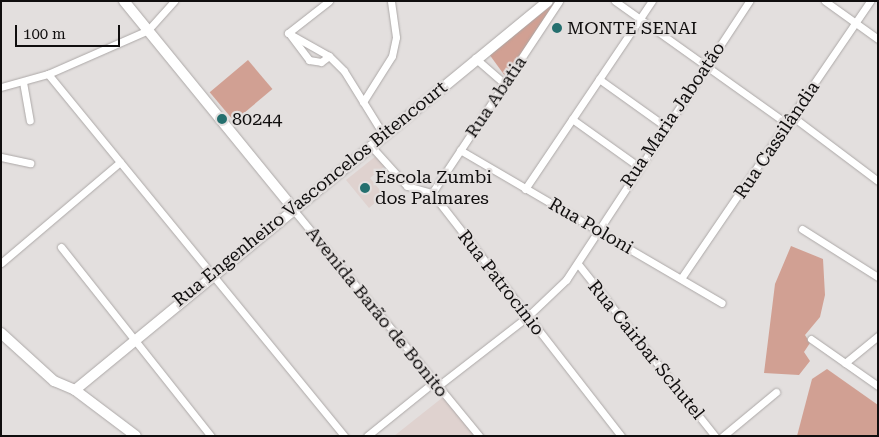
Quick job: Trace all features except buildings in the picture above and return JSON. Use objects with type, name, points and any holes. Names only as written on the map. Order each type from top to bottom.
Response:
[{"type":"street","name":"Avenida Barão de Bonito","points":[[124,1],[479,436]]},
{"type":"street","points":[[1,87],[48,74],[148,30],[174,1]]},
{"type":"street","points":[[289,35],[329,1]]},
{"type":"street","points":[[363,102],[392,56],[396,37],[391,1]]},
{"type":"street","name":"Rua Engenheiro Vasconcelos Bitencourt","points":[[75,390],[134,338],[292,208],[475,58],[548,1]]},
{"type":"street","name":"Rua Abatia","points":[[432,193],[559,1]]},
{"type":"street","points":[[615,1],[707,64],[789,125]]},
{"type":"street","points":[[525,189],[652,1]]},
{"type":"street","name":"Rua Maria Jaboatão","points":[[367,436],[527,317],[578,264],[597,230],[638,166],[749,1]]},
{"type":"street","points":[[825,1],[878,39]]},
{"type":"street","name":"Rua Cassilândia","points":[[682,277],[789,125],[870,1]]},
{"type":"street","points":[[289,35],[329,56],[363,102],[383,134]]},
{"type":"street","points":[[289,35],[309,60],[321,62],[329,56]]},
{"type":"street","points":[[475,58],[505,84]]},
{"type":"street","points":[[48,74],[214,274],[344,436]]},
{"type":"street","points":[[599,79],[665,126]]},
{"type":"street","points":[[24,82],[30,120]]},
{"type":"street","points":[[793,117],[878,181]]},
{"type":"street","points":[[572,119],[638,166]]},
{"type":"street","points":[[370,145],[407,186],[432,193]]},
{"type":"street","name":"Rua Poloni","points":[[460,150],[525,189],[682,277],[722,303]]},
{"type":"street","points":[[1,157],[30,163]]},
{"type":"street","points":[[1,263],[120,162]]},
{"type":"street","name":"Rua Patrocínio","points":[[432,193],[621,436]]},
{"type":"street","points":[[802,228],[878,277]]},
{"type":"street","points":[[61,247],[211,436]]},
{"type":"street","name":"Rua Cairbar Schutel","points":[[578,264],[715,436]]},
{"type":"street","points":[[1,333],[54,381],[75,390],[136,436]]},
{"type":"street","points":[[845,363],[878,336]]},
{"type":"street","points":[[811,339],[878,386]]},
{"type":"street","points":[[723,436],[776,392]]},
{"type":"shaded area","points":[[557,1],[506,77],[489,54]]},
{"type":"shaded area","points":[[248,60],[272,89],[234,121],[210,92]]},
{"type":"shaded area","name":"Escola Zumbi dos Palmares","points":[[376,156],[385,166],[370,178],[384,195],[369,208],[346,180]]},
{"type":"shaded area","points":[[791,246],[823,259],[825,295],[820,317],[805,335],[810,343],[804,352],[810,361],[799,375],[764,373],[775,284]]},
{"type":"shaded area","points":[[827,369],[878,405],[878,436],[797,436],[812,379]]},
{"type":"shaded area","points":[[447,394],[481,436],[394,436]]},
{"type":"place","name":"MONTE SENAI","points":[[557,28]]},
{"type":"place","name":"80244","points":[[222,119]]},
{"type":"place","name":"Escola Zumbi dos Palmares","points":[[365,188]]}]
